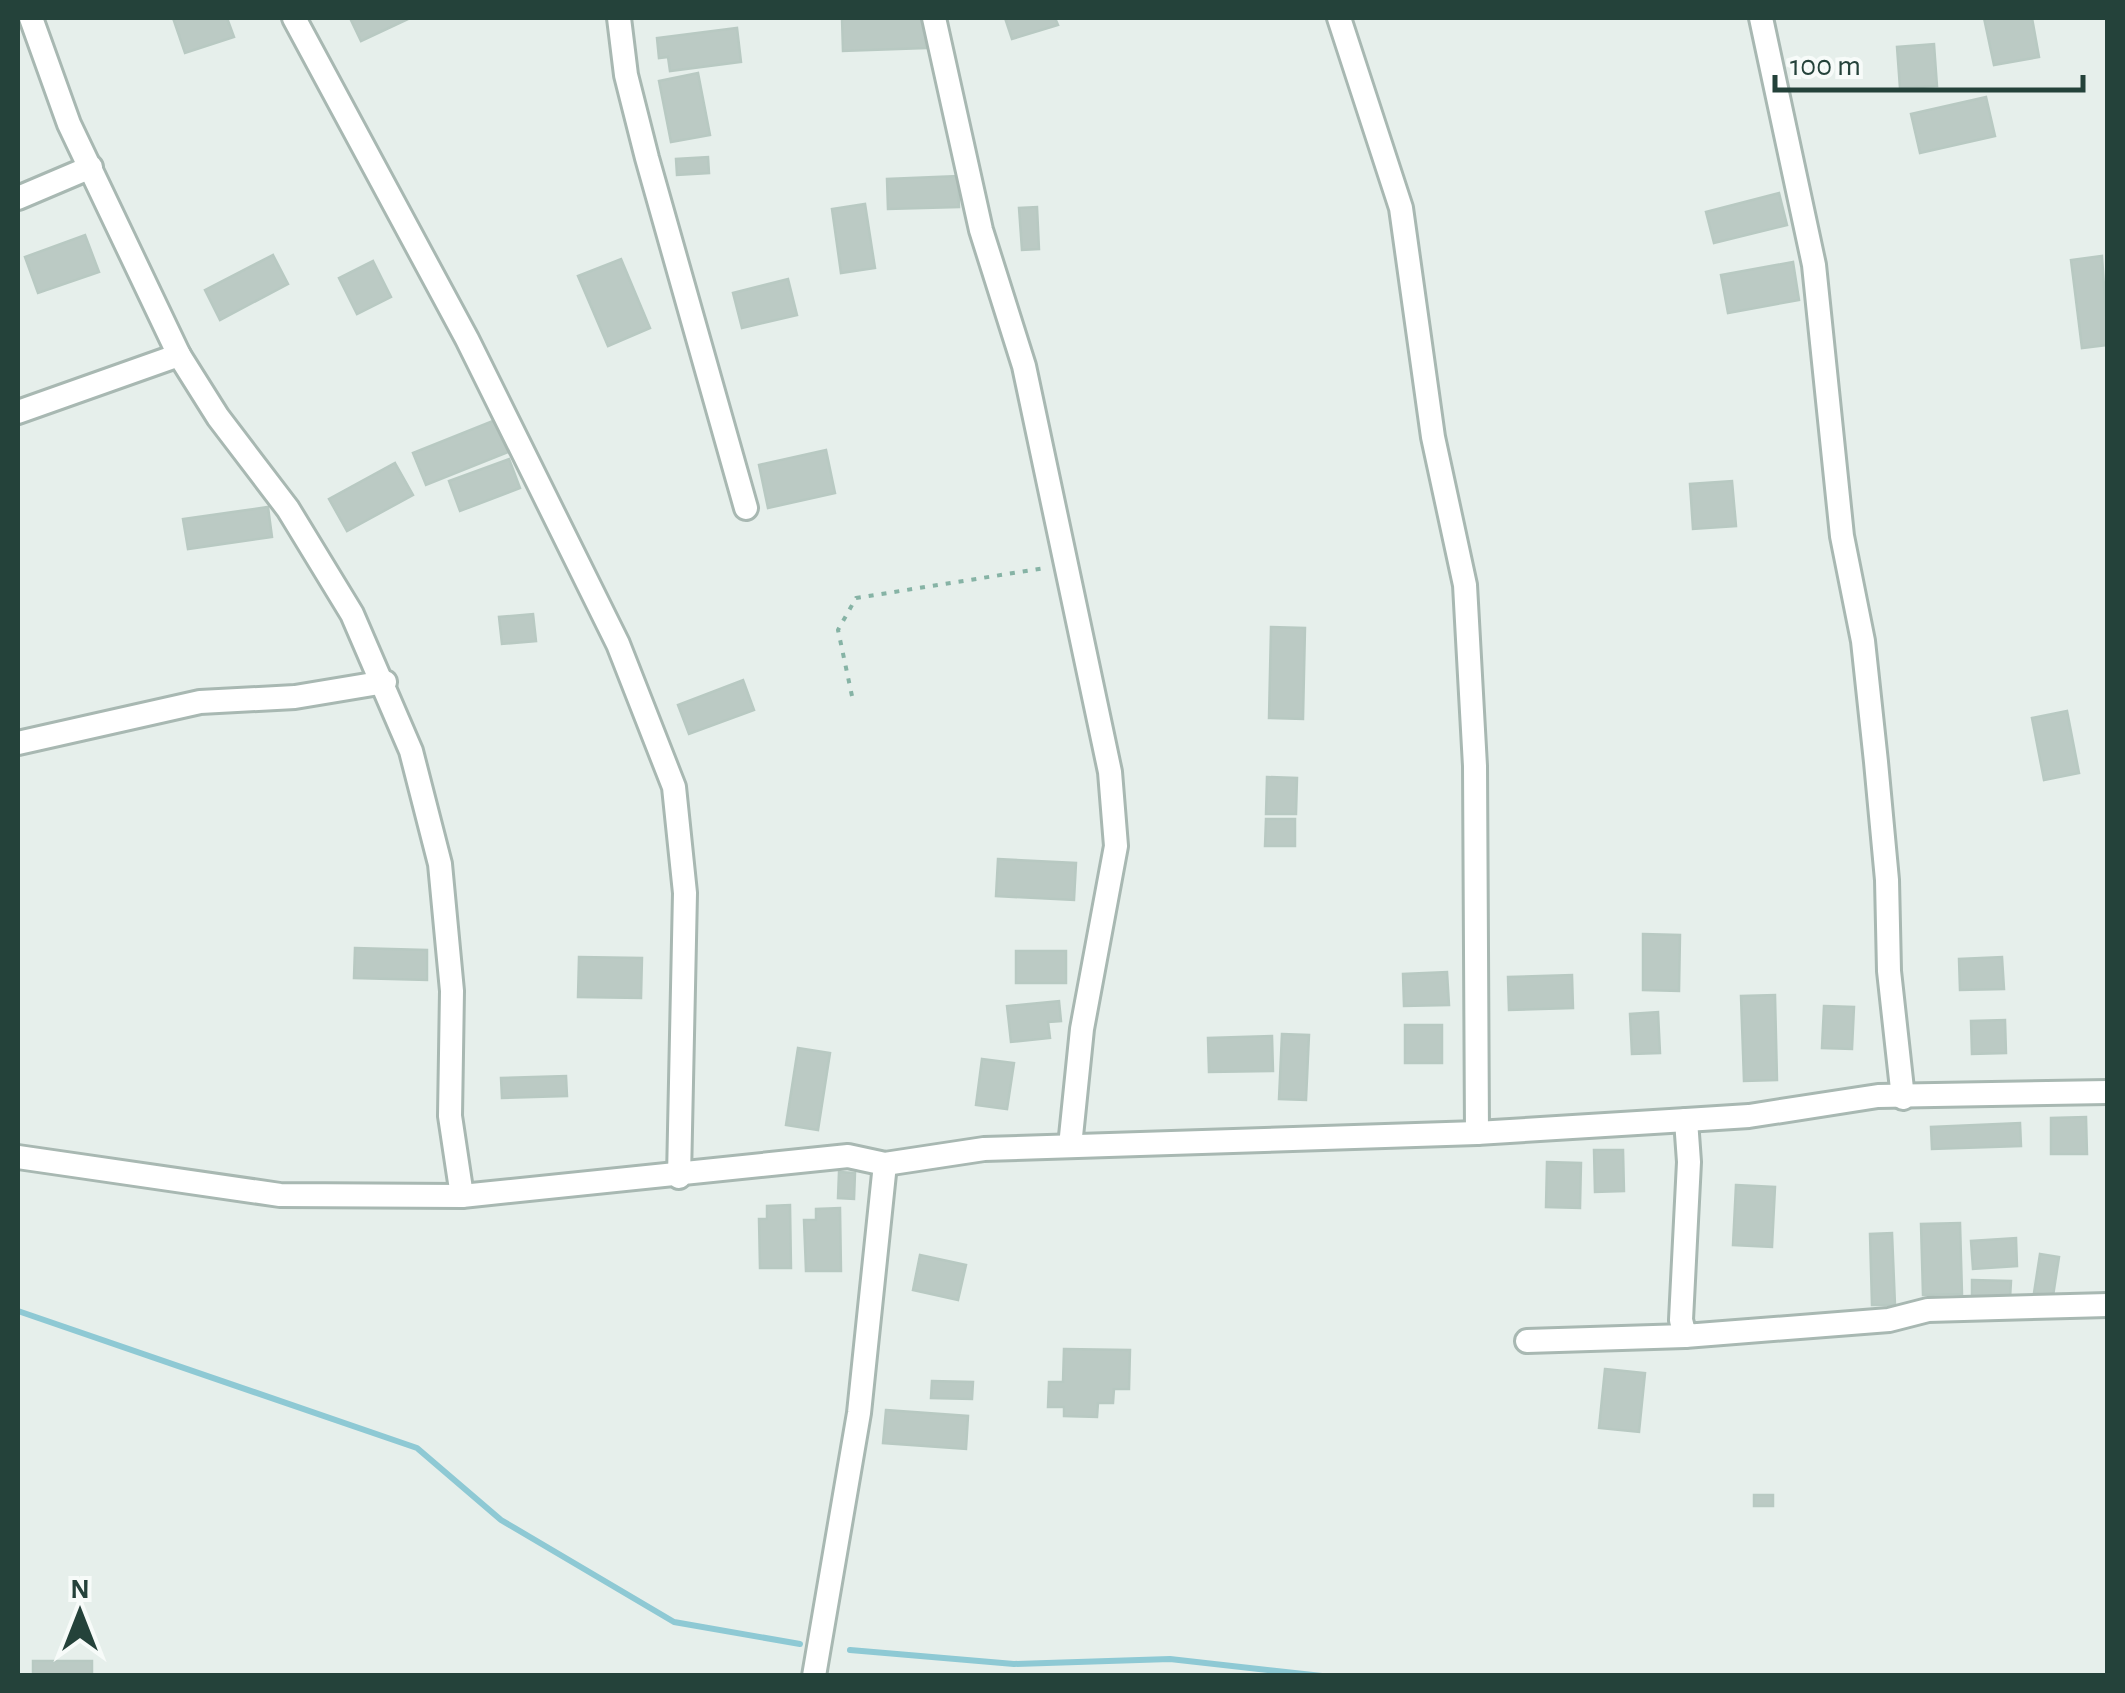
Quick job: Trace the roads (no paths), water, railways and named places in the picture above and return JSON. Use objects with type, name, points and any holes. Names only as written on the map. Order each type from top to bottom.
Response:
[{"type":"street","points":[[31,18],[69,124],[180,355],[218,417],[288,509],[352,614],[412,750],[440,864],[452,991],[450,1116],[462,1196]]},
{"type":"street","points":[[294,18],[467,339],[618,644],[674,787],[685,893],[679,1177]]},
{"type":"street","points":[[619,18],[626,75],[647,158],[746,508]]},
{"type":"street","points":[[934,18],[981,230],[1024,366],[1110,772],[1116,846],[1082,1029],[1070,1146]]},
{"type":"street","points":[[1339,18],[1402,208],[1433,437],[1465,585],[1475,766],[1477,1133]]},
{"type":"street","points":[[1761,18],[1814,265],[1842,536],[1863,641],[1876,762],[1887,880],[1889,971],[1903,1098]]},
{"type":"street","points":[[18,198],[91,167]]},
{"type":"street","points":[[18,412],[180,355]]},
{"type":"street","points":[[18,743],[200,702],[295,698],[384,682]]},
{"type":"street","points":[[18,1158],[280,1195],[462,1196],[679,1177],[848,1156],[885,1164],[984,1149],[1477,1133],[1686,1120],[1878,1096],[2108,1092]]},
{"type":"street","points":[[1685,1336],[1681,1320],[1689,1162],[1686,1120]]},
{"type":"street","points":[[814,1676],[858,1412],[885,1164]]},
{"type":"street","points":[[1527,1341],[1685,1336],[1889,1320],[1928,1310],[2108,1305]]},
{"type":"waterway","points":[[18,1311],[417,1448],[501,1520],[674,1622],[800,1644]]},
{"type":"waterway","points":[[850,1650],[1014,1664],[1170,1659],[1322,1676]]}]
